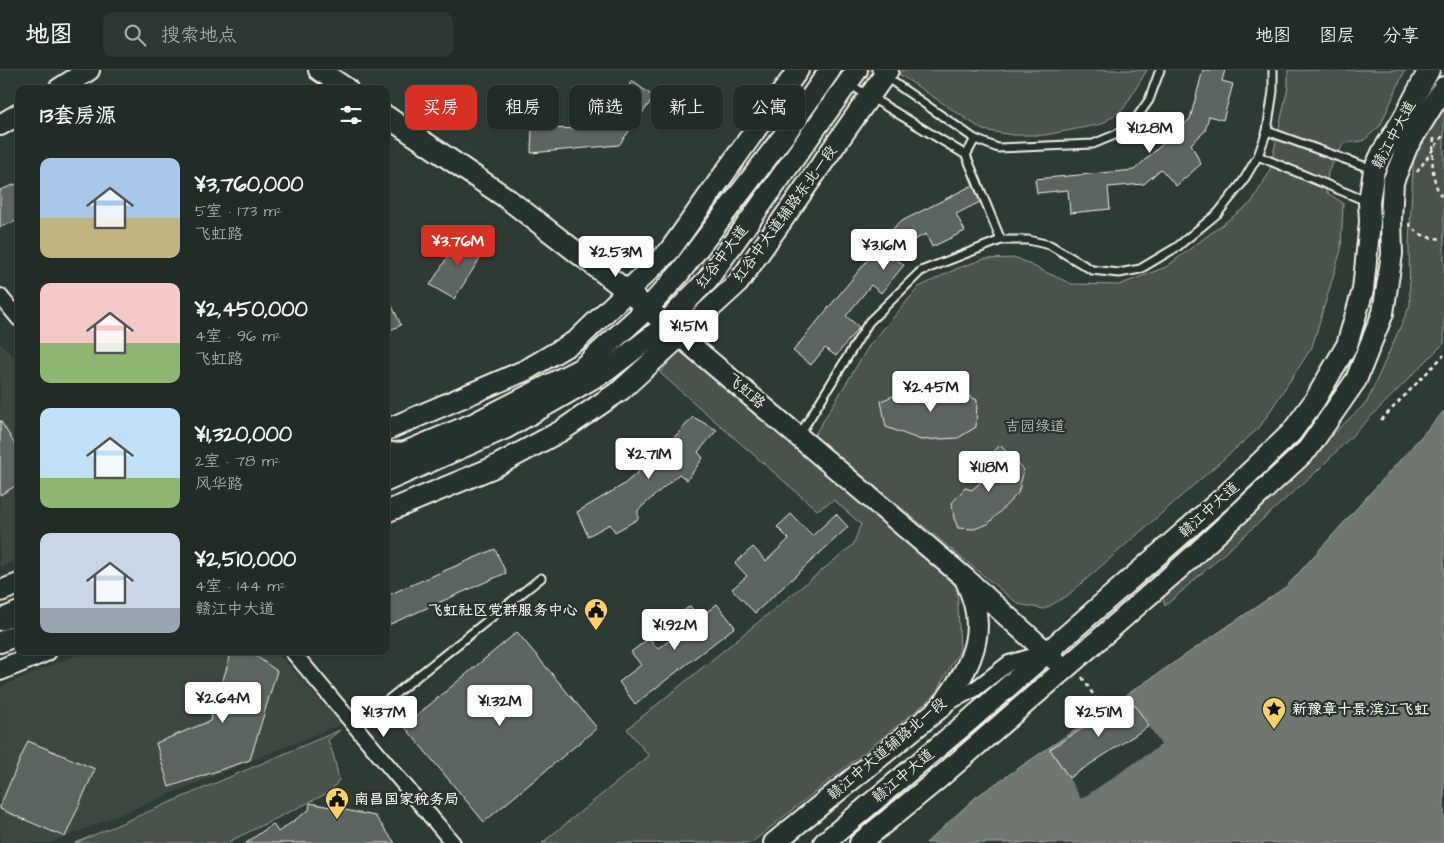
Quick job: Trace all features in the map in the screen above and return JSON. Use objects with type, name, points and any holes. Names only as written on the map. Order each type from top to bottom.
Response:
[{"type":"main road","points":[[65,85],[89,70]]},
{"type":"main road","points":[[319,70],[340,85]]},
{"type":"main road","points":[[390,428],[526,370],[577,340],[670,250],[798,70]]},
{"type":"main road","name":"红谷中大道","points":[[390,458],[475,423],[582,368],[648,308],[678,275],[785,134],[830,70]]},
{"type":"main road","name":"赣江中大道","points":[[824,843],[935,749],[1224,497],[1292,433],[1315,400],[1347,345],[1363,290],[1370,222],[1369,202],[1374,170],[1429,70]]},
{"type":"main road","name":"红谷中大道辅路东北一段","points":[[390,510],[492,468],[562,431],[622,390],[673,329],[738,283],[869,96],[882,72]]},
{"type":"main road","name":"红谷中大道","points":[[390,479],[506,428],[609,369],[657,332],[673,329],[852,77]]},
{"type":"main road","name":"赣江中大道","points":[[860,843],[1066,669],[1192,557],[1308,449],[1356,380],[1384,313],[1392,254],[1391,219],[1394,182],[1407,147],[1444,86]]},
{"type":"main road","points":[[0,125],[15,116]]},
{"type":"main road","name":"飞虹路","points":[[390,119],[505,197],[648,308],[966,579],[1066,669]]},
{"type":"main road","points":[[423,444],[454,401]]},
{"type":"main road","name":"赣江中大道辅路北一段","points":[[774,843],[941,707],[958,684],[969,663],[976,640],[974,604],[966,579]]},
{"type":"main road","points":[[0,592],[15,586]]},
{"type":"main road","points":[[0,620],[15,614]]},
{"type":"main road","points":[[0,642],[15,636]]},
{"type":"main road","points":[[0,670],[36,655]]},
{"type":"street","points":[[0,296],[15,314]]},
{"type":"street","points":[[941,707],[975,689],[1009,663],[1046,652]]},
{"type":"street","points":[[295,655],[453,843]]},
{"type":"lane","points":[[882,72],[975,139],[998,148],[1093,144],[1118,134],[1135,120],[1148,100],[1160,70]]},
{"type":"lane","points":[[798,437],[869,322],[921,271],[1001,240],[1028,240],[1050,245],[1092,270],[1119,273],[1140,269],[1178,247],[1218,213],[1242,183],[1258,156],[1267,131],[1273,91],[1273,70]]},
{"type":"lane","points":[[852,77],[869,96],[966,155],[1001,240]]},
{"type":"lane","points":[[1267,131],[1374,170]]},
{"type":"lane","points":[[966,155],[975,139]]},
{"type":"lane","points":[[1258,156],[1369,202]]},
{"type":"lane","points":[[390,447],[423,444]]},
{"type":"lane","points":[[355,726],[541,578]]},
{"type":"lane","points":[[815,843],[897,772],[935,749]]},
{"type":"path","points":[[1437,131],[1434,138],[1432,166],[1437,190],[1444,201]]},
{"type":"path","points":[[1414,177],[1444,134]]},
{"type":"path","points":[[1407,220],[1411,227],[1423,235],[1436,240],[1444,238]]},
{"type":"path","points":[[1381,420],[1444,355]]},
{"type":"path","points":[[1066,669],[1084,678],[1106,713]]},
{"type":"shaded area","points":[[0,343],[15,358],[15,561],[0,567]]},
{"type":"shaded area","points":[[1444,411],[1444,843],[926,843],[976,797],[1287,586]]},
{"type":"shaded area","points":[[76,655],[280,655],[341,724],[50,843],[0,843],[0,687]]},
{"type":"green space","points":[[902,70],[1147,70],[1124,108],[1102,124],[1045,135],[1013,135],[983,130],[899,74]]},
{"type":"green space","name":"吉园绿道","points":[[1288,70],[1405,70],[1380,126],[1363,141],[1344,143],[1328,172],[1326,192],[1343,203],[1341,250],[1312,347],[1259,428],[1067,596],[1044,609],[1018,604],[814,436],[869,346],[919,287],[956,269],[984,259],[1017,258],[1072,284],[1119,285],[1166,267],[1251,203],[1269,173],[1288,87]]},
{"type":"green space","points":[[1444,102],[1444,343],[1316,472],[1165,606],[1162,595],[1367,402],[1410,305],[1409,244],[1414,152]]},
{"type":"green space","points":[[682,347],[957,586],[960,650],[933,697],[751,843],[542,843],[649,756],[627,729],[853,545],[861,524],[834,500],[817,510],[660,373]]},
{"type":"green space","points":[[340,730],[328,740],[339,780],[330,792],[226,843],[75,843]]},
{"type":"pier","points":[[1149,726],[1161,745],[1081,799],[1069,778]]},
{"type":"building","points":[[1203,70],[1225,70],[1222,81],[1233,84],[1223,120],[1209,116],[1205,131],[1191,144],[1201,164],[1176,186],[1161,169],[1144,184],[1108,187],[1110,209],[1070,213],[1068,190],[1037,193],[1035,179],[1134,170],[1190,119]]},
{"type":"building","points":[[632,81],[638,85],[629,85]]},
{"type":"building","points":[[641,88],[651,95],[651,101],[641,115]]},
{"type":"building","points":[[559,128],[630,130],[619,145],[531,153],[532,130],[559,130]]},
{"type":"building","points":[[15,184],[15,221],[0,227],[0,190]]},
{"type":"building","points":[[973,185],[980,202],[956,214],[965,231],[932,247],[926,234],[910,242],[896,259],[904,265],[881,293],[871,285],[846,316],[859,327],[836,356],[825,348],[811,365],[793,351],[898,223]]},
{"type":"building","points":[[462,234],[486,249],[454,299],[430,285]]},
{"type":"building","points":[[390,302],[401,325],[390,330]]},
{"type":"building","points":[[916,386],[950,387],[977,400],[976,427],[958,438],[921,440],[886,427],[881,401]]},
{"type":"building","points":[[693,417],[717,430],[698,452],[703,458],[687,480],[679,474],[638,510],[638,519],[615,532],[610,524],[588,536],[577,512],[623,485],[657,456]]},
{"type":"building","points":[[0,420],[15,444],[15,486],[0,495]]},
{"type":"building","points":[[1000,445],[1024,470],[1018,493],[988,524],[974,529],[958,528],[954,518],[952,503],[965,488],[972,490],[996,468],[987,459]]},
{"type":"building","points":[[791,514],[812,536],[836,514],[848,527],[755,613],[732,589],[747,576],[735,563],[753,547],[766,561],[789,539],[777,527]]},
{"type":"building","points":[[495,549],[506,573],[390,624],[390,594]]},
{"type":"building","points":[[717,604],[735,627],[635,704],[619,682],[641,665],[631,652],[649,638],[658,649],[683,630],[674,618],[690,606],[699,618]]},
{"type":"building","points":[[517,632],[597,728],[484,822],[404,726]]},
{"type":"building","points":[[231,655],[255,655],[277,671],[250,760],[169,787],[156,743],[210,721]]},
{"type":"building","points":[[1130,698],[1149,726],[1069,778],[1050,749]]},
{"type":"building","points":[[28,741],[95,769],[65,837],[0,809]]},
{"type":"building","name":"南昌国家税务局","points":[[310,803],[375,816],[395,843],[246,843],[273,824],[278,832],[309,810]]},
{"type":"place","name":"飞虹社区党群服务中心","points":[[596,631]]},
{"type":"place","name":"新豫章十景·滨江飞虹","points":[[1274,730]]},
{"type":"place","name":"南昌国家税务局","points":[[337,820]]}]
